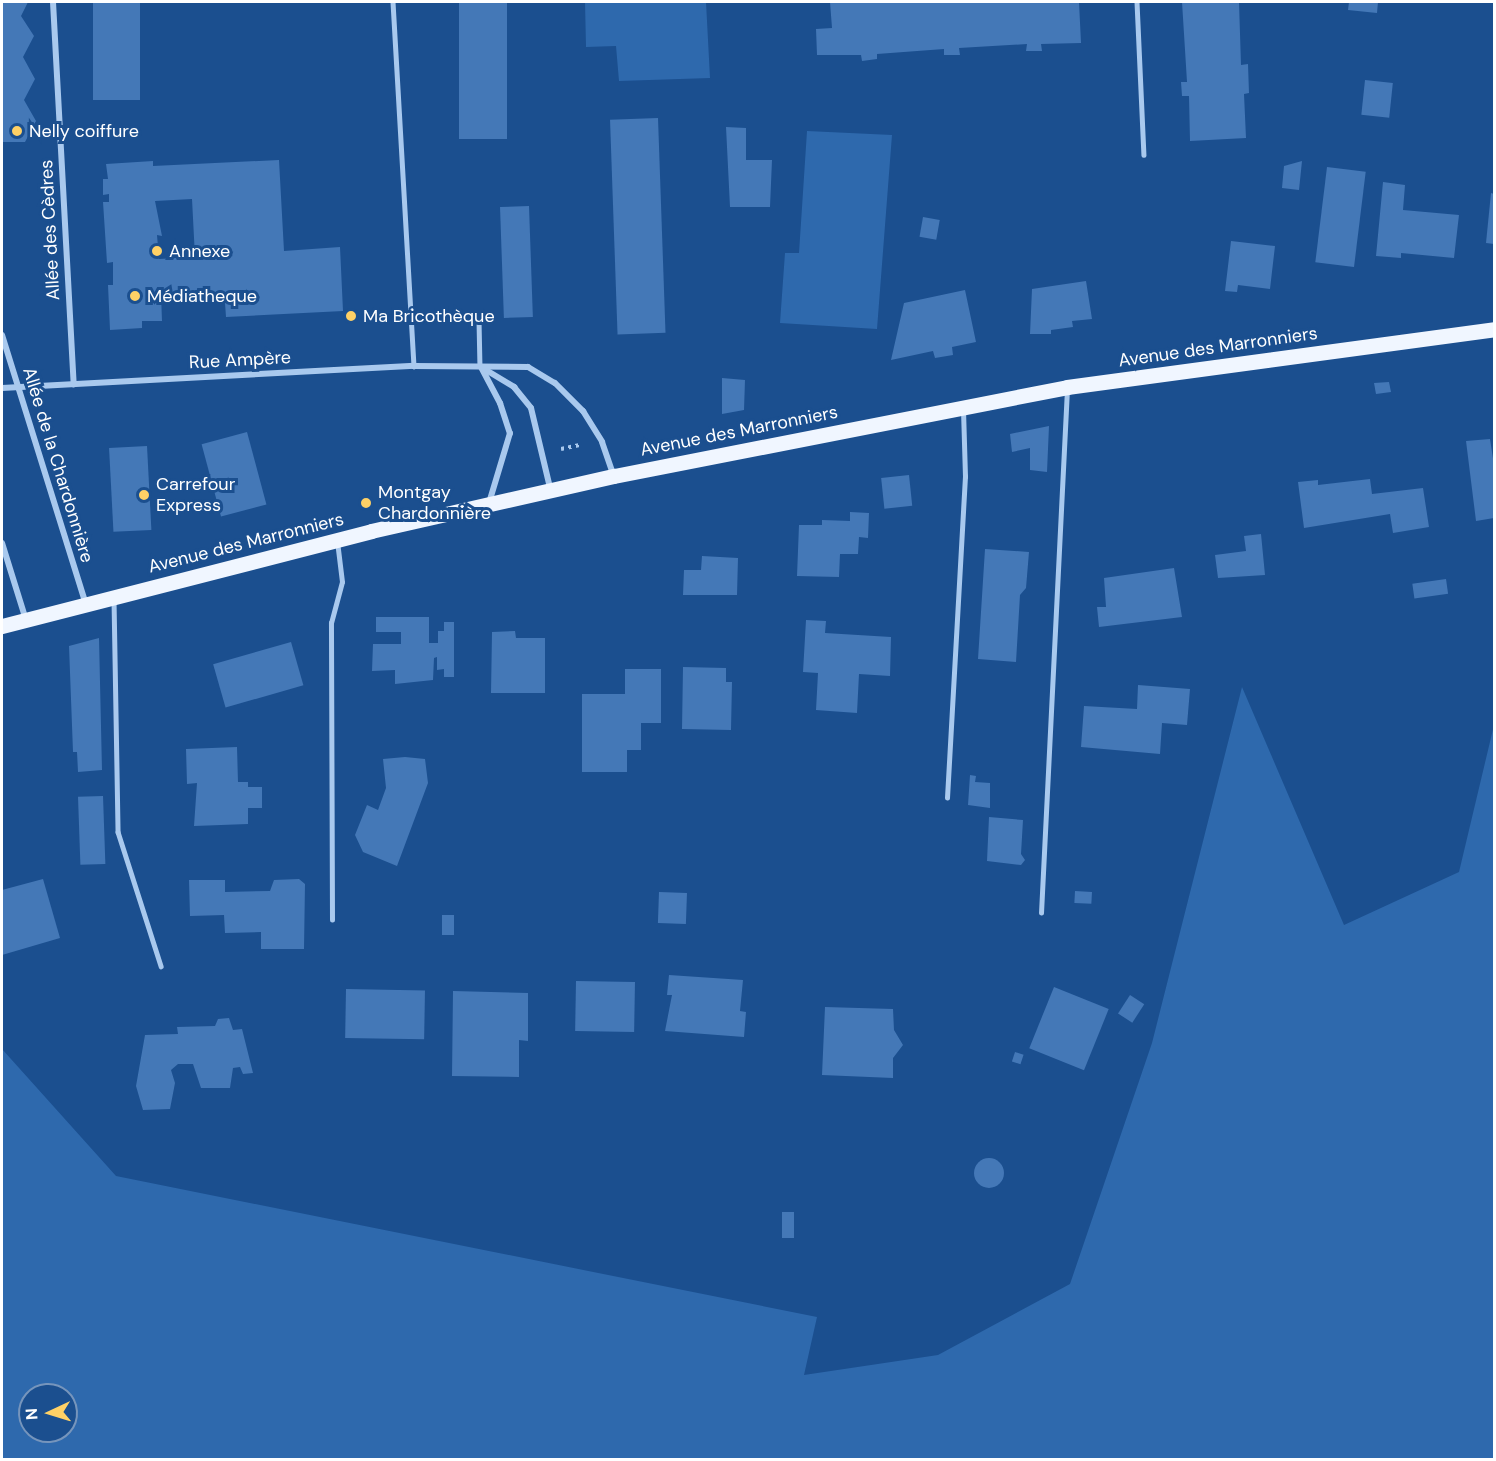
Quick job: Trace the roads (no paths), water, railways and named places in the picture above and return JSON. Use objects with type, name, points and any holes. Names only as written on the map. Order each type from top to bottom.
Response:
[{"type":"main road","name":"Avenue des Marronniers","points":[[2,626],[337,540],[489,503],[614,476],[1067,387],[1494,329]]},
{"type":"street","name":"Allée des Cèdres","points":[[52,2],[74,384]]},
{"type":"street","name":"Allée de la Chardonnière","points":[[2,335],[86,605]]},
{"type":"street","name":"Rue Ampère","points":[[2,388],[414,366],[528,367],[555,383],[583,411],[602,442],[614,476]]},
{"type":"street","points":[[480,366],[514,387],[531,408],[550,490]]},
{"type":"street","points":[[480,366],[500,403],[510,433],[489,503]]},
{"type":"street","points":[[2,543],[26,620]]},
{"type":"lane","points":[[393,2],[414,366]]},
{"type":"lane","points":[[1137,2],[1144,154]]},
{"type":"lane","points":[[479,321],[480,366]]},
{"type":"lane","points":[[1041,913],[1067,387]]},
{"type":"lane","points":[[947,798],[964,477],[963,407]]},
{"type":"lane","points":[[332,920],[331,623],[342,582],[337,540]]},
{"type":"lane","points":[[114,599],[118,832],[161,966]]},
{"type":"place","name":"Nelly coiffure","points":[[17,131]]},
{"type":"place","name":"Annexe","points":[[157,251]]},
{"type":"place","name":"Médiatheque","points":[[135,296]]},
{"type":"place","name":"Ma Bricothèque","points":[[351,316]]},
{"type":"place","name":"Carrefour Express","points":[[144,495]]},
{"type":"place","name":"Montgay Chardonnière","points":[[366,503]]}]
